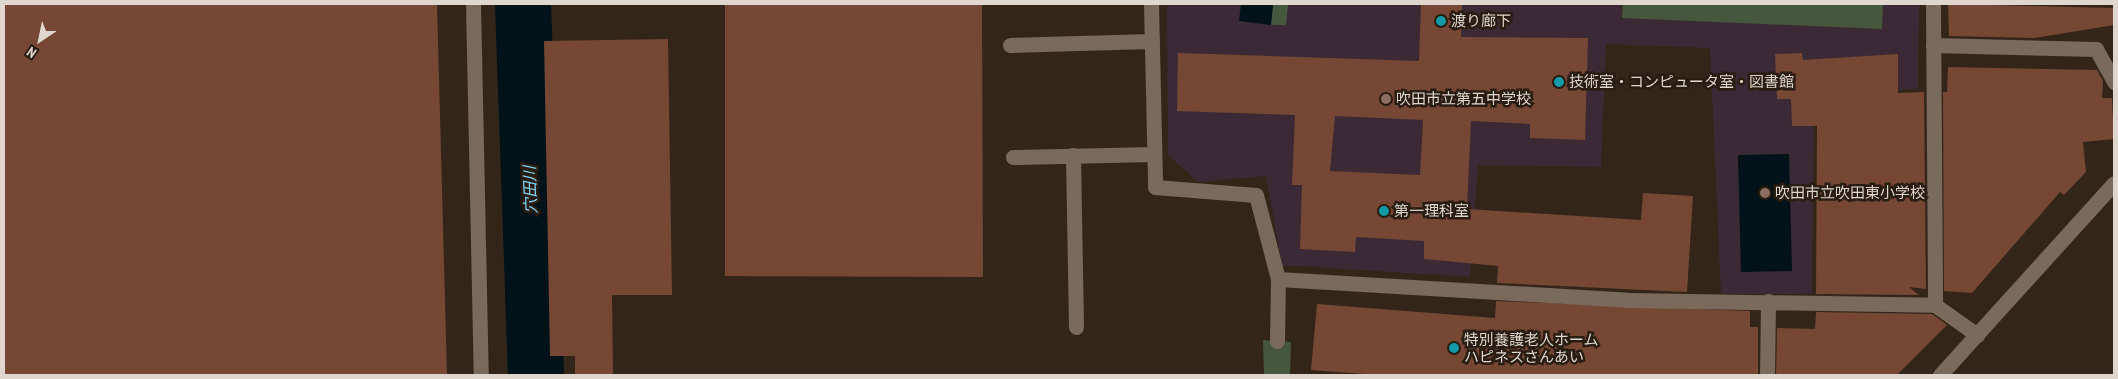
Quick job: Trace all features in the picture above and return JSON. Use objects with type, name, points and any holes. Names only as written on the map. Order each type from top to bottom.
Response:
[{"type":"street","points":[[473,4],[481,375]]},
{"type":"street","points":[[1151,4],[1155,187],[1256,195],[1278,279],[1277,341]]},
{"type":"street","points":[[1933,4],[1935,305]]},
{"type":"street","points":[[1010,45],[1152,41]]},
{"type":"street","points":[[1933,45],[2096,49],[2114,82]]},
{"type":"street","points":[[1013,156],[1154,154]]},
{"type":"street","points":[[1073,155],[1076,327]]},
{"type":"street","points":[[1940,375],[2114,183]]},
{"type":"street","points":[[1278,279],[1626,300],[1935,305],[1977,336]]},
{"type":"street","points":[[1767,375],[1768,301]]},
{"type":"shaded area","name":"吹田市立第五中学校","points":[[1167,4],[1919,4],[1918,89],[1814,92],[1812,294],[1721,294],[1710,48],[1606,44],[1601,167],[1478,165],[1470,277],[1282,265],[1266,176],[1198,182],[1168,155]]},
{"type":"shaded area","points":[[1241,4],[1273,4],[1271,25],[1239,21]]},
{"type":"shaded area","points":[[1789,154],[1792,271],[1741,272],[1738,155]]},
{"type":"green space","points":[[1266,4],[1288,4],[1286,25],[1271,25],[1273,5]]},
{"type":"green space","points":[[1623,4],[1883,4],[1882,29],[1622,18]]},
{"type":"green space","points":[[1263,340],[1291,342],[1290,375],[1264,375]]},
{"type":"building","points":[[4,4],[437,4],[447,375],[4,375]]},
{"type":"building","points":[[725,4],[982,4],[983,277],[725,276]]},
{"type":"building","points":[[1421,4],[1462,4],[1461,37],[1588,38],[1585,140],[1530,138],[1530,124],[1471,121],[1467,209],[1641,220],[1643,193],[1693,196],[1687,292],[1497,283],[1498,266],[1424,259],[1424,241],[1356,237],[1355,252],[1300,249],[1302,185],[1292,185],[1295,115],[1177,111],[1178,53],[1419,61]],"holes":[[[1335,116],[1423,120],[1420,175],[1330,171]]]},
{"type":"building","points":[[1948,4],[2114,8],[2114,25],[2035,38],[1949,36]]},
{"type":"building","points":[[668,39],[672,295],[612,295],[613,375],[575,375],[575,356],[550,356],[544,41]]},
{"type":"building","points":[[1802,53],[1803,60],[1898,54],[1898,93],[1924,92],[1926,289],[1909,287],[1919,295],[1816,294],[1817,126],[1792,126],[1791,99],[1777,99],[1775,54]]},
{"type":"building","points":[[1948,67],[2097,70],[2103,81],[2102,98],[2112,98],[2114,139],[2083,142],[2086,172],[2064,195],[2060,192],[1972,293],[1944,291],[1943,92],[1947,92]]},
{"type":"building","points":[[1496,301],[1750,311],[1750,327],[1758,327],[1758,375],[1378,375],[1311,370],[1317,304],[1495,318]]},
{"type":"building","points":[[1816,312],[1932,314],[1947,325],[1897,375],[1776,375],[1777,328],[1815,329]]},
{"type":"waterway","name":"穴田川","points":[[523,4],[536,375]]},
{"type":"place","name":"渡り廊下","points":[[1441,21]]},
{"type":"place","name":"技術室・コンピュータ室・図書館","points":[[1559,82]]},
{"type":"place","name":"吹田市立第五中学校","points":[[1386,99]]},
{"type":"place","name":"吹田市立吹田東小学校","points":[[1765,193]]},
{"type":"place","name":"第一理科室","points":[[1384,211]]},
{"type":"place","name":"特別養護老人ホーム ハピネスさんあい","points":[[1454,348]]}]
